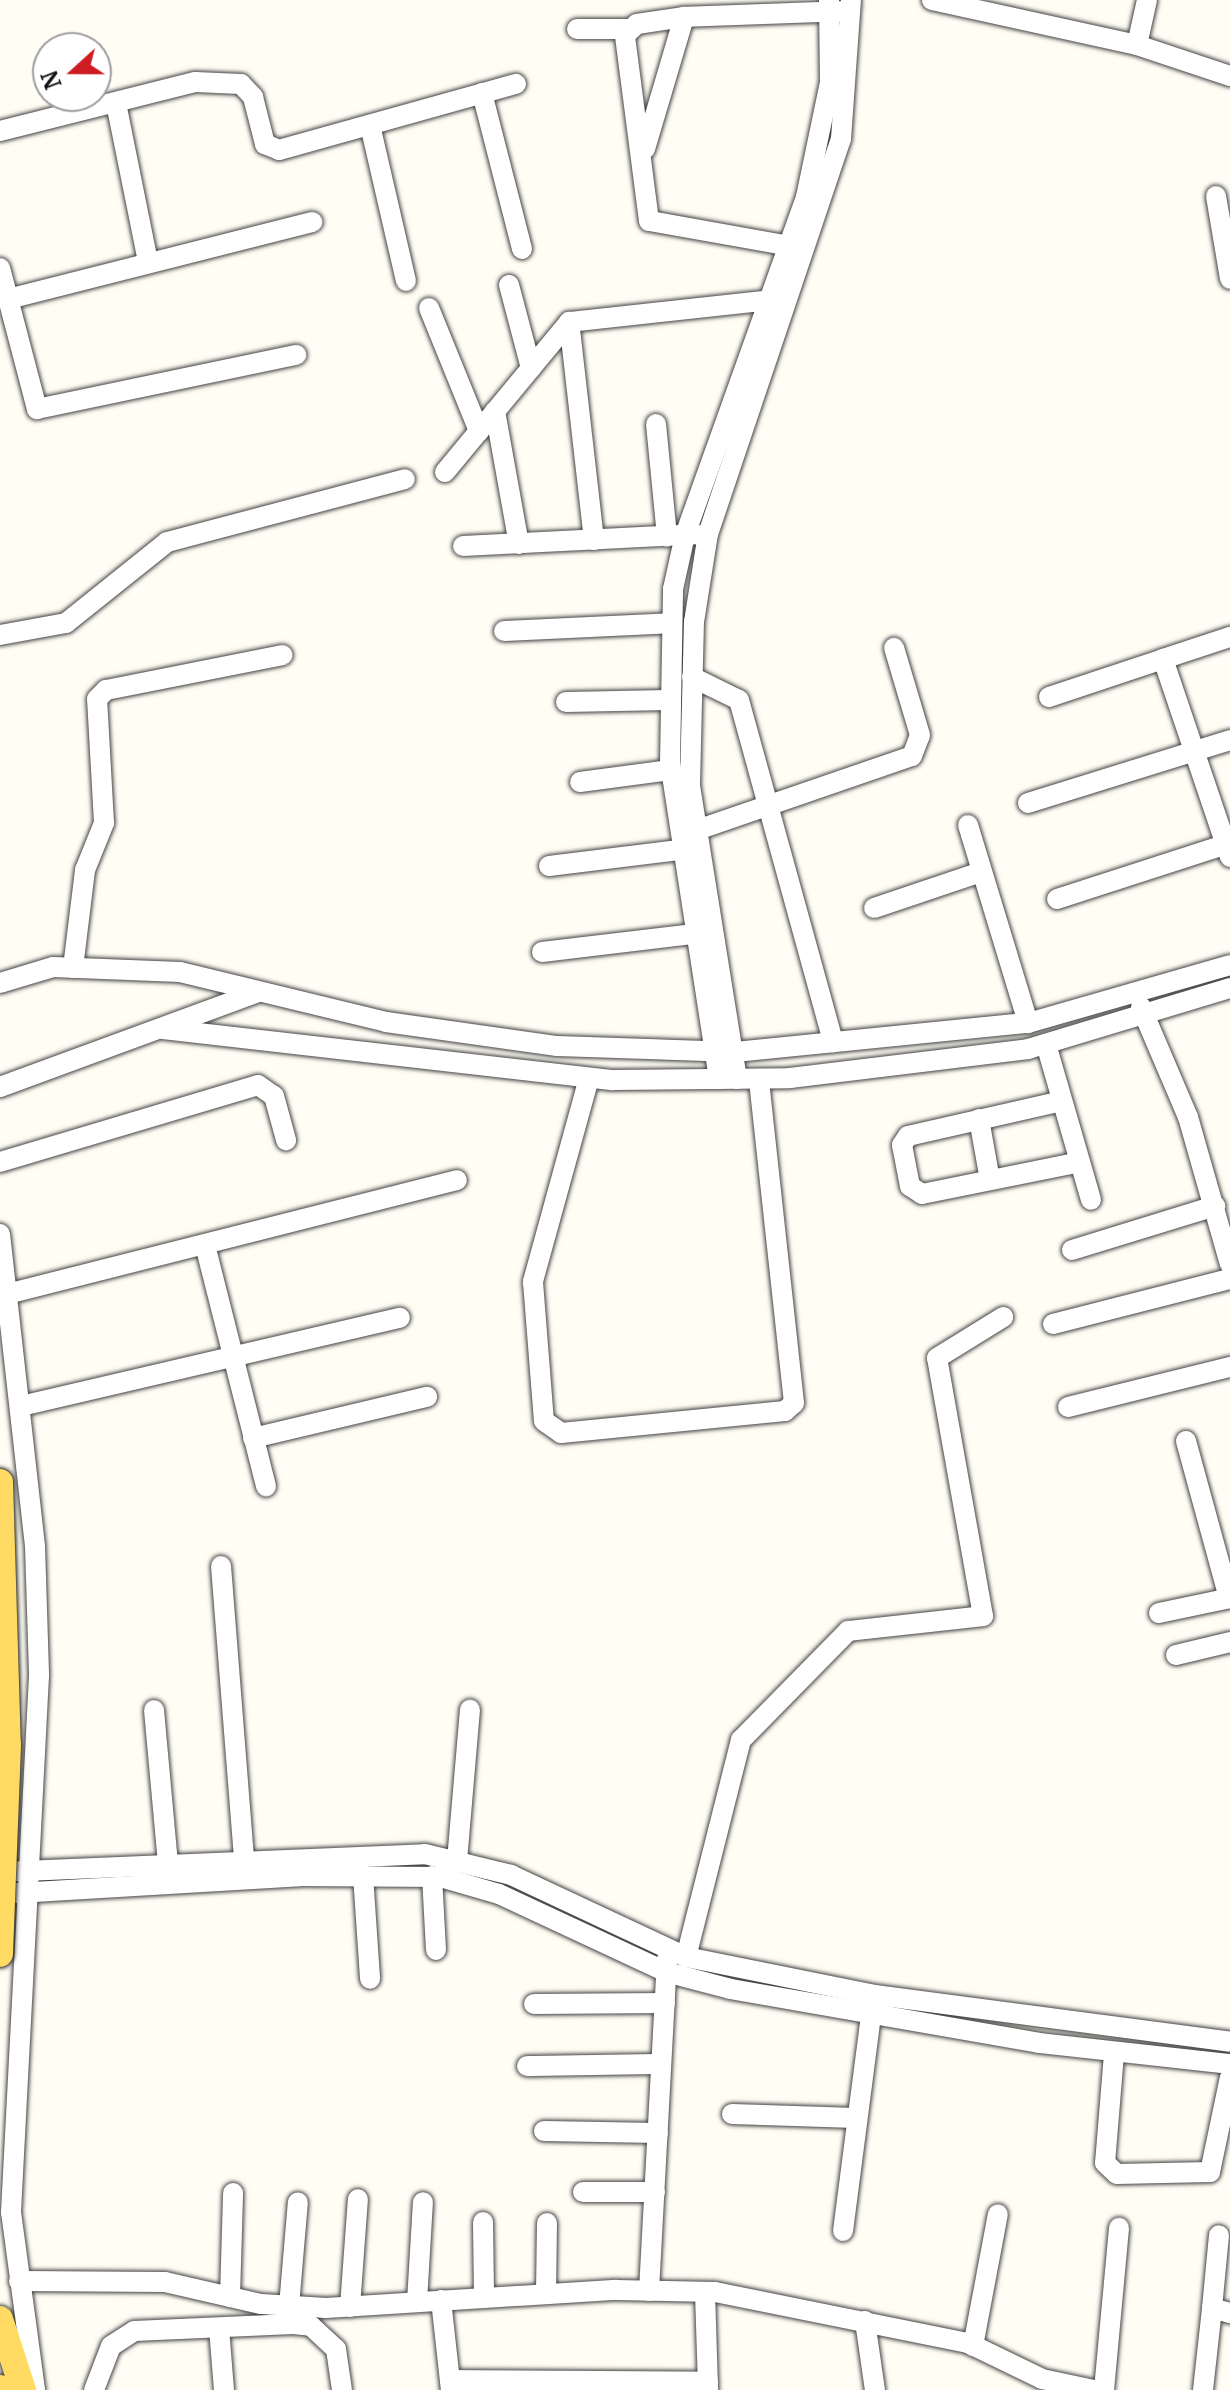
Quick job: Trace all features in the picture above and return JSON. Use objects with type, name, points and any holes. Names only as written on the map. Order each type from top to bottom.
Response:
[{"type":"main road","points":[[0,1482],[8,1745],[0,1954]]},
{"type":"main road","points":[[0,2319],[23,2390]]},
{"type":"street","points":[[932,0],[1008,6],[1230,76]]},
{"type":"street","points":[[1137,45],[1147,0]]},
{"type":"street","points":[[577,29],[627,29],[684,17],[841,6]]},
{"type":"street","points":[[676,536],[772,300],[790,246],[828,99],[841,6]]},
{"type":"street","points":[[728,1079],[735,1052],[697,830],[692,677],[708,534],[824,204],[848,97],[841,6]]},
{"type":"street","points":[[643,156],[684,17]]},
{"type":"street","points":[[627,29],[652,226],[790,246]]},
{"type":"street","points":[[0,131],[195,82],[241,84],[253,97],[265,144],[279,150],[516,84]]},
{"type":"street","points":[[482,93],[522,249]]},
{"type":"street","points":[[116,103],[148,261]]},
{"type":"street","points":[[370,125],[406,281]]},
{"type":"street","points":[[1216,196],[1230,279]]},
{"type":"street","points":[[8,299],[148,261],[312,222]]},
{"type":"street","points":[[0,268],[29,400],[47,412],[296,355]]},
{"type":"street","points":[[509,285],[531,368]]},
{"type":"street","points":[[445,472],[569,322],[772,300]]},
{"type":"street","points":[[429,308],[479,431]]},
{"type":"street","points":[[569,322],[594,540]]},
{"type":"street","points":[[495,411],[519,544]]},
{"type":"street","points":[[656,424],[676,536],[668,700],[670,770],[692,934],[714,1050],[728,1079]]},
{"type":"street","points":[[0,635],[66,623],[167,542],[405,479]]},
{"type":"street","points":[[463,546],[708,534]]},
{"type":"street","points":[[504,631],[671,623]]},
{"type":"street","points":[[1049,697],[1230,637]]},
{"type":"street","points":[[697,830],[771,806],[918,750],[894,648]]},
{"type":"street","points":[[73,968],[85,870],[104,823],[97,699],[106,690],[283,655]]},
{"type":"street","points":[[1057,899],[1229,848],[1163,659]]},
{"type":"street","points":[[692,677],[737,696],[771,806],[833,1042]]},
{"type":"street","points":[[566,702],[668,700]]},
{"type":"street","points":[[1028,803],[1230,740]]},
{"type":"street","points":[[580,782],[670,770]]},
{"type":"street","points":[[968,825],[1028,1023]]},
{"type":"street","points":[[549,866],[679,850]]},
{"type":"street","points":[[874,908],[981,872]]},
{"type":"street","points":[[542,952],[692,934]]},
{"type":"street","points":[[0,983],[73,968],[180,972],[392,1023],[557,1046],[735,1052],[1028,1023],[1135,995],[1230,965]]},
{"type":"street","points":[[163,1029],[388,1052],[589,1078],[759,1079],[1046,1044],[1145,1017],[1230,988]]},
{"type":"street","points":[[0,1087],[163,1029],[214,1003],[261,991]]},
{"type":"street","points":[[1135,995],[1215,1206],[1230,1264]]},
{"type":"street","points":[[388,1052],[392,1023]]},
{"type":"street","points":[[1046,1044],[1091,1200]]},
{"type":"street","points":[[589,1078],[533,1282],[544,1421],[561,1433],[785,1411],[794,1403],[759,1079]]},
{"type":"street","points":[[0,1162],[258,1085],[274,1096],[286,1140]]},
{"type":"street","points":[[1062,1101],[908,1136],[902,1152],[915,1192],[1080,1162]]},
{"type":"street","points":[[979,1119],[990,1180]]},
{"type":"street","points":[[7,1294],[457,1180]]},
{"type":"street","points":[[1072,1250],[1215,1206]]},
{"type":"street","points":[[0,1234],[21,1406],[39,1676],[11,2212],[35,2390]]},
{"type":"street","points":[[205,1245],[266,1486]]},
{"type":"street","points":[[1053,1324],[1230,1279]]},
{"type":"street","points":[[649,2291],[665,2003],[673,1960],[741,1740],[848,1631],[983,1616],[937,1358],[1003,1317]]},
{"type":"street","points":[[21,1406],[400,1318]]},
{"type":"street","points":[[1068,1407],[1230,1367]]},
{"type":"street","points":[[253,1438],[427,1397]]},
{"type":"street","points":[[1159,1613],[1229,1598],[1186,1441]]},
{"type":"street","points":[[221,1566],[244,1859]]},
{"type":"street","points":[[1176,1655],[1230,1642]]},
{"type":"street","points":[[154,1710],[168,1864]]},
{"type":"street","points":[[457,1861],[470,1710]]},
{"type":"street","points":[[0,1894],[27,1883],[168,1864],[412,1853],[457,1861],[523,1880],[673,1960],[890,1997],[1230,2042]]},
{"type":"street","points":[[0,1872],[27,1883],[432,1876],[499,1894],[673,1960],[871,2015],[1114,2054],[1230,2064]]},
{"type":"street","points":[[363,1875],[370,1979]]},
{"type":"street","points":[[432,1876],[436,1950]]},
{"type":"street","points":[[534,2004],[665,2003]]},
{"type":"street","points":[[843,2231],[871,2015]]},
{"type":"street","points":[[1114,2054],[1105,2163],[1117,2174],[1210,2172],[1230,2077]]},
{"type":"street","points":[[527,2066],[661,2064]]},
{"type":"street","points":[[732,2114],[856,2118]]},
{"type":"street","points":[[544,2131],[658,2133]]},
{"type":"street","points":[[583,2192],[655,2192]]},
{"type":"street","points":[[230,2297],[233,2193]]},
{"type":"street","points":[[350,2307],[358,2199]]},
{"type":"street","points":[[289,2306],[298,2202]]},
{"type":"street","points":[[417,2302],[423,2202]]},
{"type":"street","points":[[973,2346],[998,2214]]},
{"type":"street","points":[[483,2222],[484,2298]]},
{"type":"street","points":[[546,2294],[547,2223]]},
{"type":"street","points":[[1104,2390],[1119,2228]]},
{"type":"street","points":[[1203,2390],[1221,2310],[1219,2235]]},
{"type":"street","points":[[19,2281],[165,2282],[289,2306],[350,2307],[546,2294],[705,2292],[865,2321],[973,2346],[1042,2384],[1094,2390]]},
{"type":"street","points":[[441,2300],[450,2385],[708,2386],[705,2292]]},
{"type":"street","points":[[865,2321],[875,2390]]},
{"type":"street","points":[[94,2390],[111,2346],[134,2331],[311,2326],[336,2349],[342,2390]]},
{"type":"street","points":[[219,2328],[224,2390]]}]
